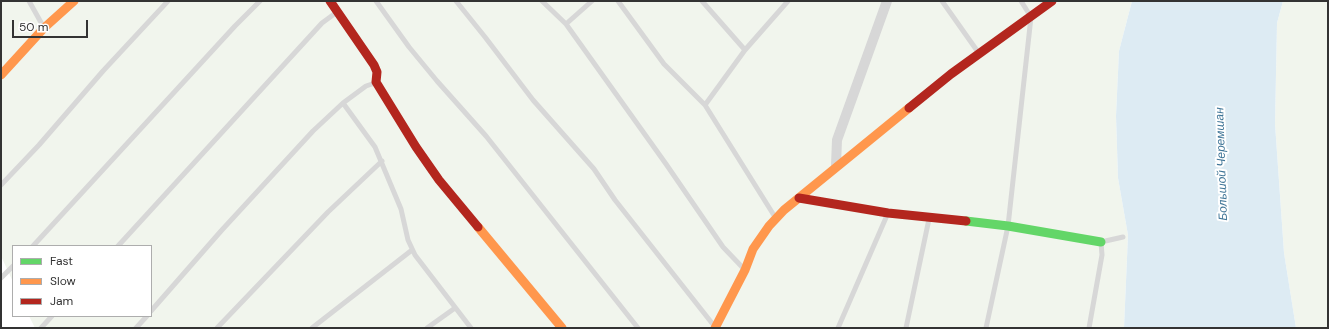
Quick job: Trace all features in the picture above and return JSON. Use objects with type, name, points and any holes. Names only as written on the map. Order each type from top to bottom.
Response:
[{"type":"street","points":[[1,75],[44,28],[74,1]]},
{"type":"street","points":[[330,1],[374,65],[377,72],[376,82],[416,147],[439,180],[562,328]]},
{"type":"street","points":[[836,165],[837,140],[887,1]]},
{"type":"street","points":[[715,328],[745,270],[753,249],[775,218],[836,165],[978,52],[1031,17],[1052,1]]},
{"type":"street","points":[[799,198],[888,214],[1008,226],[1101,242]]},
{"type":"lane","points":[[30,1],[44,28]]},
{"type":"lane","points":[[1,185],[39,146],[103,71],[168,1]]},
{"type":"lane","points":[[34,245],[230,31],[260,1]]},
{"type":"lane","points":[[376,1],[409,47],[486,136],[638,328]]},
{"type":"lane","points":[[456,1],[533,100],[594,169],[615,200],[715,328]]},
{"type":"lane","points":[[542,1],[566,24],[723,246],[745,270]]},
{"type":"lane","points":[[566,24],[592,1]]},
{"type":"lane","points":[[618,1],[664,64],[704,105],[775,218]]},
{"type":"lane","points":[[702,1],[745,50]]},
{"type":"lane","points":[[704,105],[745,50],[788,1]]},
{"type":"lane","points":[[942,1],[978,52]]},
{"type":"lane","points":[[986,328],[1008,226],[1031,17],[1021,1]]},
{"type":"lane","points":[[119,245],[322,23],[337,12]]},
{"type":"lane","points":[[152,310],[221,231],[313,131],[344,103],[366,86],[376,82]]},
{"type":"lane","points":[[344,103],[362,126],[382,161],[401,209],[408,240],[412,250],[471,328]]},
{"type":"lane","points":[[217,328],[328,212],[382,161]]},
{"type":"lane","points":[[838,328],[888,214]]},
{"type":"lane","points":[[906,328],[929,219]]},
{"type":"lane","points":[[1089,328],[1102,255],[1101,242],[1123,237]]},
{"type":"lane","points":[[312,328],[412,250]]},
{"type":"lane","points":[[1,278],[12,267]]},
{"type":"lane","points":[[427,328],[455,308]]},
{"type":"lane","points":[[41,328],[51,317]]},
{"type":"lane","points":[[136,328],[146,317]]},
{"type":"shaded area","points":[[1,1],[1132,1],[1119,51],[1116,116],[1118,178],[1128,235],[1124,328],[35,328],[30,317],[152,317],[152,245],[12,245],[12,280],[1,256]]},
{"type":"shaded area","points":[[1283,1],[1328,1],[1328,328],[1296,328],[1284,253],[1275,124],[1277,23]]},
{"type":"water","name":"Большой Черемшан","points":[[1132,1],[1283,1],[1277,23],[1275,124],[1284,253],[1296,328],[1124,328],[1128,235],[1118,178],[1116,116],[1119,51]]},
{"type":"traffic: fast","points":[[966,221],[1008,226],[1101,242]]},
{"type":"traffic: slow","points":[[1,75],[44,28],[74,1]]},
{"type":"traffic: slow","points":[[715,328],[745,270],[753,249],[769,226],[784,210],[909,108]]},
{"type":"traffic: slow","points":[[478,227],[562,328]]},
{"type":"traffic: jam","points":[[330,1],[374,65],[377,72],[376,82],[416,147],[439,180],[478,227]]},
{"type":"traffic: jam","points":[[909,108],[951,74],[1052,1]]},
{"type":"traffic: jam","points":[[799,198],[888,213],[966,221]]}]
